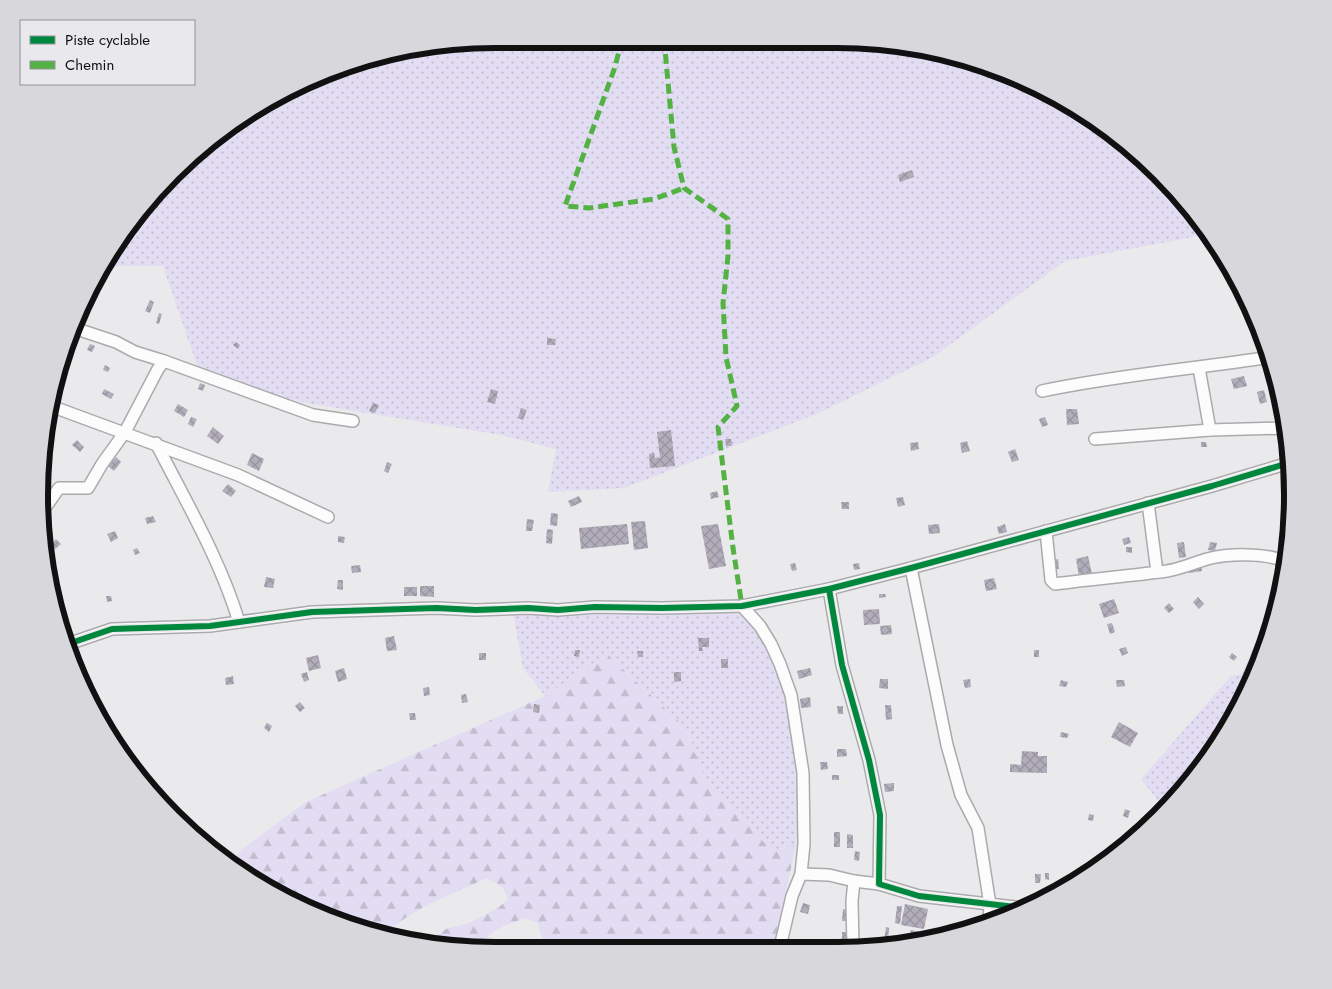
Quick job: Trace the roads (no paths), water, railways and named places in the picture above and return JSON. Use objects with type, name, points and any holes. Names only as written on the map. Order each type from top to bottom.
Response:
[{"type":"street","points":[[79,330],[116,342],[135,352],[313,415],[353,421]]},
{"type":"street","points":[[1042,390],[1088,381],[1200,368],[1263,358]]},
{"type":"street","points":[[48,504],[59,488],[88,488],[102,464],[125,432],[164,361]]},
{"type":"street","points":[[1200,368],[1210,430]]},
{"type":"street","points":[[56,408],[238,474],[328,517]]},
{"type":"street","points":[[1095,439],[1210,430],[1280,428]]},
{"type":"street","points":[[156,443],[216,560],[232,598],[239,622]]},
{"type":"street","points":[[73,642],[112,629],[210,626],[312,612],[436,608],[476,610],[528,608],[558,610],[595,607],[742,606],[829,589],[911,568],[1212,486],[1284,464]]},
{"type":"street","points":[[1148,503],[1157,572]]},
{"type":"street","points":[[1046,531],[1051,580],[1055,584],[1169,571],[1208,559],[1227,556],[1280,559]]},
{"type":"street","points":[[911,568],[947,745],[961,795],[978,828],[990,905],[989,915]]},
{"type":"street","points":[[829,589],[842,665],[869,760],[880,815],[879,884]]},
{"type":"street","points":[[742,606],[760,626],[780,664],[791,695],[803,773],[804,844],[801,874],[792,896],[781,942]]},
{"type":"street","points":[[801,874],[829,874],[854,881],[879,884],[919,896],[1010,907]]},
{"type":"street","points":[[853,941],[852,901],[854,881]]}]
